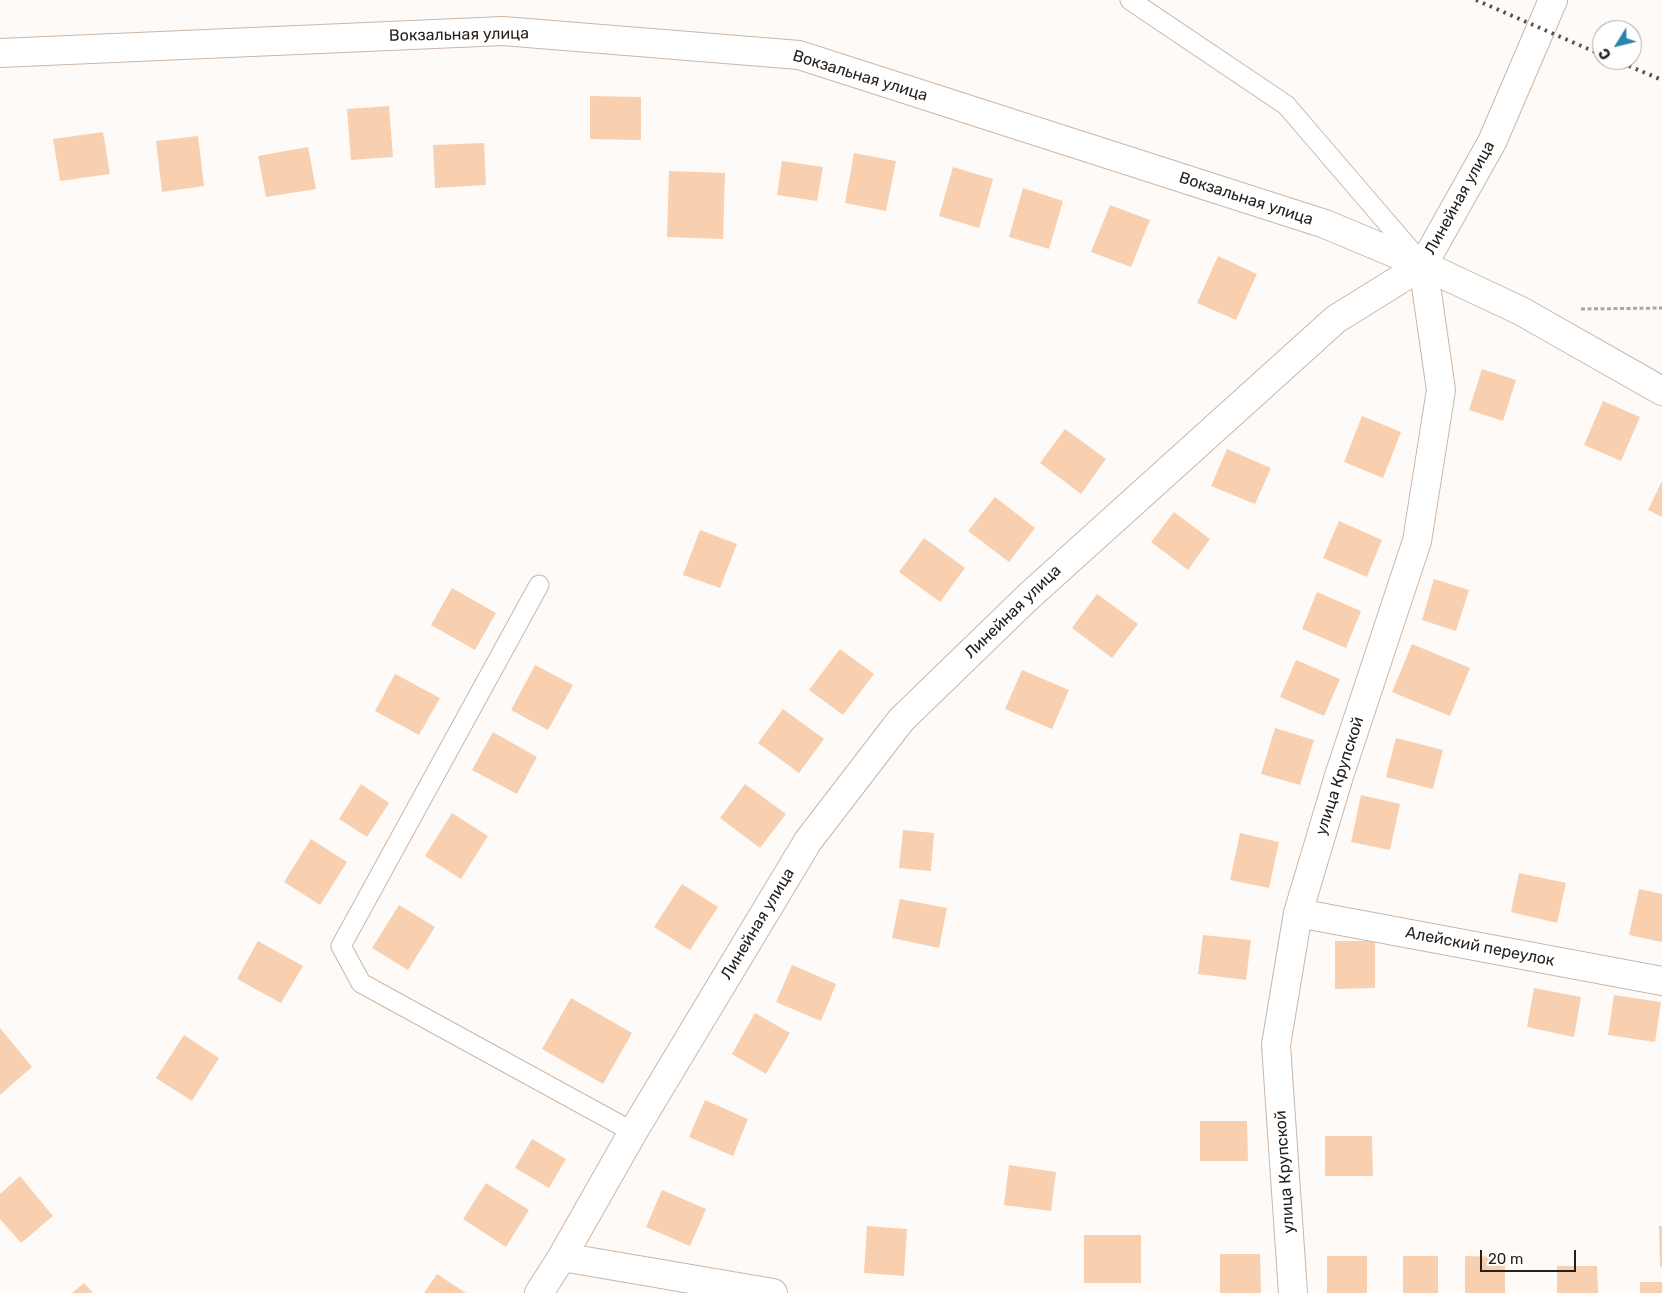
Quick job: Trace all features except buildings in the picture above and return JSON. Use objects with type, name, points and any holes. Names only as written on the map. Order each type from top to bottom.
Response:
[{"type":"street","name":"Линейная улица","points":[[539,1293],[562,1257],[632,1132],[808,841],[901,720],[1028,597],[1336,319],[1423,265],[1492,142],[1553,0]]},
{"type":"street","name":"Вокзальная улица","points":[[0,53],[503,31],[799,55],[1325,224],[1423,265],[1520,310],[1662,390]]},
{"type":"street","name":"улица Крупской","points":[[1292,1293],[1276,1044],[1298,913],[1339,776],[1417,541],[1441,390],[1423,265]]},
{"type":"street","name":"Алейский переулок","points":[[1298,913],[1662,981]]},
{"type":"street","points":[[562,1257],[773,1293]]},
{"type":"lane","points":[[1130,0],[1286,105],[1423,265]]},
{"type":"lane","points":[[539,585],[341,946],[361,983],[632,1132]]},
{"type":"path","points":[[1577,309],[1662,308]]},
{"type":"railway","points":[[1476,0],[1592,51]]},
{"type":"railway","points":[[1638,70],[1662,80]]}]
